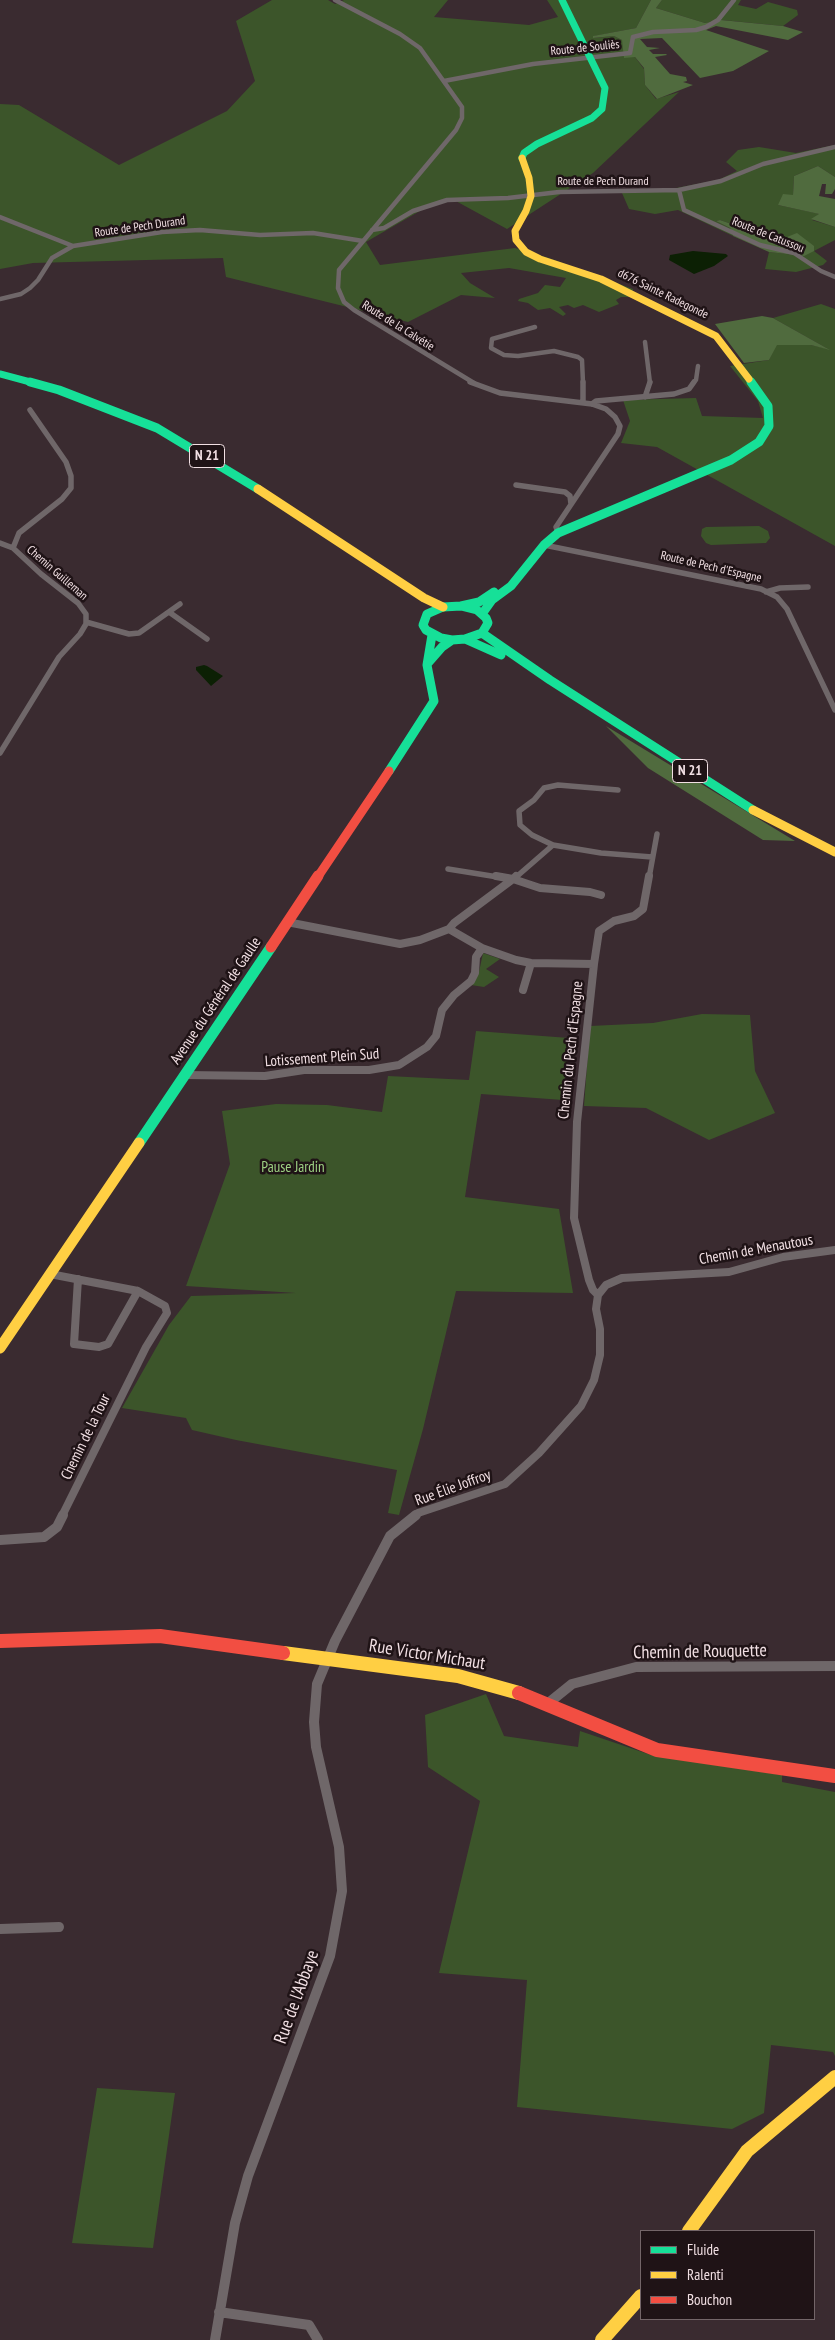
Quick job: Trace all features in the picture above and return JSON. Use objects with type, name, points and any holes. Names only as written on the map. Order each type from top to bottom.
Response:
[{"type":"main road","points":[[531,196],[529,178],[521,160],[524,153],[537,144],[592,118],[602,109],[605,88],[562,0]]},
{"type":"main road","name":"d676 Sainte Radegonde","points":[[523,571],[544,545],[558,533],[732,460],[759,442],[769,426],[768,406],[724,344],[716,336],[601,279],[540,259],[526,252],[516,240],[515,231],[526,211],[531,196]]},
{"type":"main road","name":"N 21","points":[[0,374],[90,400],[157,428],[228,469],[424,598],[443,607]]},
{"type":"main road","points":[[461,606],[482,614],[488,623],[482,632],[465,639],[452,640],[432,635],[423,625],[427,614],[443,607],[479,602],[523,571]]},
{"type":"main road","points":[[482,614],[492,600],[511,586],[523,571]]},
{"type":"main road","name":"N 21","points":[[394,578],[427,614]]},
{"type":"main road","name":"N 21","points":[[482,632],[550,680],[767,819],[835,852]]},
{"type":"main road","points":[[427,665],[432,635]]},
{"type":"main road","name":"N 21","points":[[465,639],[483,646],[550,680]]},
{"type":"main road","points":[[427,665],[442,647],[452,640]]},
{"type":"main road","name":"Avenue du Général de Gaulle","points":[[0,1348],[417,730],[434,701],[427,665]]},
{"type":"main road","name":"Rue Victor Michaut","points":[[0,1641],[160,1636],[420,1671],[492,1683],[657,1750],[835,1776]]},
{"type":"main road","points":[[690,2230],[747,2150],[834,2079]]},
{"type":"main road","points":[[602,2340],[640,2297]]},
{"type":"street","name":"Route de la Calvétie","points":[[335,0],[400,34],[420,48],[462,107],[462,118],[456,130],[339,270],[338,288],[344,302],[354,310],[412,348],[485,388],[517,396],[583,402],[606,409],[620,426],[618,434],[556,527],[558,533]]},
{"type":"street","name":"Route de Souliès","points":[[444,81],[533,64],[630,53],[631,39],[642,34],[696,30],[718,20],[734,0]]},
{"type":"street","name":"Route de Pech Durand","points":[[372,230],[384,228],[413,211],[446,200],[531,196],[559,192],[656,192],[679,190],[721,181],[763,164],[835,147]]},
{"type":"street","name":"Route de Catussou","points":[[679,190],[684,210],[760,245],[794,253],[821,271],[835,277]]},
{"type":"street","points":[[0,217],[73,246]]},
{"type":"street","name":"Route de Pech Durand","points":[[0,299],[21,294],[30,288],[38,280],[52,258],[73,246],[162,232],[200,230],[260,235],[319,234],[363,241]]},
{"type":"street","points":[[535,327],[498,336],[492,339],[491,348],[504,355],[518,356],[554,351],[578,357],[582,360],[583,402]]},
{"type":"street","points":[[645,342],[650,383],[645,397]]},
{"type":"street","points":[[592,404],[596,401],[674,394],[689,389],[696,380],[698,366]]},
{"type":"street","points":[[13,548],[20,533],[62,499],[71,488],[71,476],[66,462],[30,410]]},
{"type":"street","points":[[516,485],[565,492],[570,496],[569,502],[571,504]]},
{"type":"street","name":"Chemin Guilleman","points":[[0,543],[13,548],[34,568],[78,603],[86,614],[86,622],[80,634],[59,657],[0,753]]},
{"type":"street","name":"Route de Pech d'Espagne","points":[[544,545],[623,558],[766,592],[777,597],[787,609],[835,710]]},
{"type":"street","points":[[766,592],[780,588],[808,587]]},
{"type":"street","points":[[86,622],[129,634],[139,633],[180,604]]},
{"type":"street","points":[[169,612],[208,639]]},
{"type":"street","points":[[618,790],[558,786],[544,788],[534,800],[521,808],[518,817],[520,825],[524,830],[553,846],[602,853],[652,857]]},
{"type":"street","name":"Chemin du Pech d'Espagne","points":[[598,1295],[593,1290],[589,1280],[574,1218],[577,1122],[594,964],[599,930],[614,921],[634,916],[643,909],[657,834]]},
{"type":"street","points":[[287,922],[392,944],[420,940],[449,930],[454,923],[553,846]]},
{"type":"street","points":[[448,869],[513,879],[540,888],[590,892],[602,896]]},
{"type":"street","points":[[492,876],[499,882],[500,889]]},
{"type":"street","points":[[449,930],[482,948],[504,957],[531,963],[594,964]]},
{"type":"street","name":"Lotissement Plein Sud","points":[[185,1075],[265,1076],[304,1070],[369,1070],[399,1066],[427,1047],[436,1036],[442,1010],[454,995],[471,981],[475,973],[476,957],[482,948]]},
{"type":"street","points":[[523,990],[528,982],[531,963]]},
{"type":"street","name":"Chemin de Menautous","points":[[598,1295],[606,1285],[622,1278],[729,1272],[783,1257],[835,1250]]},
{"type":"street","points":[[50,1274],[78,1279],[138,1291],[108,1344],[99,1347],[74,1344],[78,1279]]},
{"type":"street","name":"Chemin de la Tour","points":[[0,1540],[44,1537],[57,1527],[146,1348],[167,1313],[165,1306],[138,1291]]},
{"type":"street","name":"Rue Élie Joffroy","points":[[327,1659],[390,1536],[418,1513],[505,1484],[539,1453],[581,1406],[594,1380],[600,1355],[600,1329],[596,1309],[598,1295]]},
{"type":"street","name":"Rue de l'Abbaye","points":[[215,2340],[237,2214],[248,2176],[330,1956],[342,1891],[339,1847],[316,1747],[314,1722],[317,1684],[327,1659]]},
{"type":"street","name":"Chemin de Rouquette","points":[[546,1705],[572,1684],[636,1667],[835,1666]]},
{"type":"street","points":[[0,1929],[59,1927]]},
{"type":"street","points":[[219,2312],[309,2325],[318,2340]]},
{"type":"green space","points":[[272,0],[328,0],[335,4],[344,0],[448,0],[434,17],[529,25],[558,17],[547,0],[651,0],[636,28],[594,36],[594,38],[614,36],[622,40],[644,69],[645,85],[656,99],[679,92],[593,173],[507,229],[454,200],[425,208],[366,242],[380,265],[515,248],[549,258],[633,289],[632,297],[621,297],[616,300],[619,304],[599,312],[583,305],[574,308],[568,305],[559,307],[566,314],[563,316],[550,308],[538,310],[528,303],[518,301],[538,293],[545,285],[560,287],[566,278],[509,268],[461,273],[470,283],[495,298],[461,295],[408,322],[226,277],[223,258],[33,263],[0,269],[0,104],[19,105],[119,165],[227,111],[255,81],[236,21]]},
{"type":"green space","points":[[662,0],[741,0],[738,5],[756,9],[768,2],[797,10],[798,15],[783,26],[722,20],[705,23],[656,8]]},
{"type":"green space","points":[[835,145],[835,177],[818,166],[794,176],[793,195],[778,205],[820,214],[812,220],[835,227],[835,240],[814,251],[827,261],[823,265],[796,272],[765,269],[769,252],[804,256],[787,237],[775,239],[720,220],[716,221],[730,228],[733,236],[678,210],[655,214],[629,209],[622,193],[676,188],[718,180],[737,171],[726,162],[738,150],[759,147],[796,153]]},
{"type":"green space","points":[[821,304],[835,309],[835,546],[657,447],[621,443],[630,421],[623,400],[696,398],[702,416],[763,418],[758,401],[730,366],[769,360],[776,345],[811,345],[828,349],[773,318]]},
{"type":"green space","points":[[759,526],[768,531],[770,538],[766,543],[711,545],[706,543],[701,536],[702,529],[706,527]]},
{"type":"green space","points":[[483,953],[500,959],[486,969],[499,977],[484,987],[471,985],[479,972]]},
{"type":"green space","points":[[702,1014],[750,1015],[755,1071],[775,1113],[709,1140],[646,1108],[584,1106],[590,1026],[653,1023]]},
{"type":"green space","name":"Pause Jardin","points":[[476,1031],[569,1038],[563,1100],[481,1094],[465,1197],[559,1209],[573,1293],[456,1291],[423,1429],[399,1515],[388,1513],[397,1470],[236,1440],[192,1430],[186,1418],[122,1408],[169,1325],[191,1296],[296,1293],[186,1286],[230,1164],[222,1111],[276,1104],[327,1105],[382,1112],[388,1076],[469,1080]]},
{"type":"green space","points":[[486,1694],[504,1736],[578,1747],[580,1731],[651,1755],[782,1775],[782,1782],[835,1792],[835,2056],[833,2052],[771,2045],[764,2113],[732,2129],[517,2107],[527,1980],[439,1973],[480,1801],[428,1767],[425,1715]]},
{"type":"green space","points":[[97,2088],[175,2093],[153,2248],[72,2243]]},
{"type":"shaded area","points":[[651,0],[662,0],[656,8],[705,23],[721,20],[783,26],[803,32],[788,40],[716,26],[706,30],[769,51],[733,71],[700,78],[662,38],[640,39],[647,47],[660,48],[649,50],[653,54],[667,55],[655,57],[670,74],[686,77],[687,81],[683,82],[693,85],[657,99],[645,85],[644,68],[635,57],[624,58],[622,40],[614,36],[593,38],[593,36],[636,28]]},
{"type":"shaded area","points":[[818,166],[835,177],[835,189],[832,194],[825,194],[826,184],[822,184],[819,196],[835,199],[835,227],[811,219],[819,214],[778,205],[783,194],[793,195],[794,176]]},
{"type":"shaded area","points":[[720,220],[775,239],[797,233],[814,246],[814,251],[804,256],[769,252],[733,236],[730,228],[716,221]]},
{"type":"shaded area","points":[[693,251],[726,254],[728,256],[714,266],[694,274],[669,260],[670,255]]},
{"type":"shaded area","points":[[762,316],[773,318],[830,350],[811,345],[777,345],[769,360],[744,363],[715,324]]},
{"type":"shaded area","points":[[204,665],[223,676],[211,686],[196,670],[196,667]]},
{"type":"shaded area","points":[[606,726],[795,841],[763,840],[648,768]]},
{"type":"traffic: fast","points":[[522,158],[524,153],[537,144],[592,118],[602,109],[605,88],[562,0]]},
{"type":"traffic: fast","points":[[0,374],[59,390],[157,428],[258,489]]},
{"type":"traffic: fast","points":[[482,614],[492,600],[511,586],[544,545],[558,533],[731,460],[759,442],[769,426],[768,406],[749,379]]},
{"type":"traffic: fast","points":[[461,606],[479,602],[494,592]]},
{"type":"traffic: fast","points":[[461,606],[477,610],[486,618],[488,623],[482,633],[465,639],[452,640],[441,638],[426,630],[423,625],[427,614],[443,607],[461,606]]},
{"type":"traffic: fast","points":[[482,633],[550,680],[753,810]]},
{"type":"traffic: fast","points":[[389,771],[434,701],[427,665],[432,635]]},
{"type":"traffic: fast","points":[[465,639],[501,655]]},
{"type":"traffic: fast","points":[[428,663],[442,647],[452,640]]},
{"type":"traffic: fast","points":[[139,1143],[271,947]]},
{"type":"traffic: slow","points":[[522,158],[529,178],[531,196],[526,211],[515,231],[516,240],[526,252],[540,259],[601,279],[716,336],[749,379]]},
{"type":"traffic: slow","points":[[258,489],[424,598],[443,607]]},
{"type":"traffic: slow","points":[[753,810],[835,852]]},
{"type":"traffic: slow","points":[[0,1348],[139,1143]]},
{"type":"traffic: slow","points":[[283,1653],[458,1676],[519,1693]]},
{"type":"traffic: slow","points":[[690,2230],[747,2151],[835,2077]]},
{"type":"traffic: slow","points":[[602,2340],[640,2297]]},
{"type":"traffic: jam","points":[[271,947],[389,771]]},
{"type":"traffic: jam","points":[[0,1641],[160,1636],[283,1653]]},
{"type":"traffic: jam","points":[[519,1693],[657,1750],[835,1776]]}]
